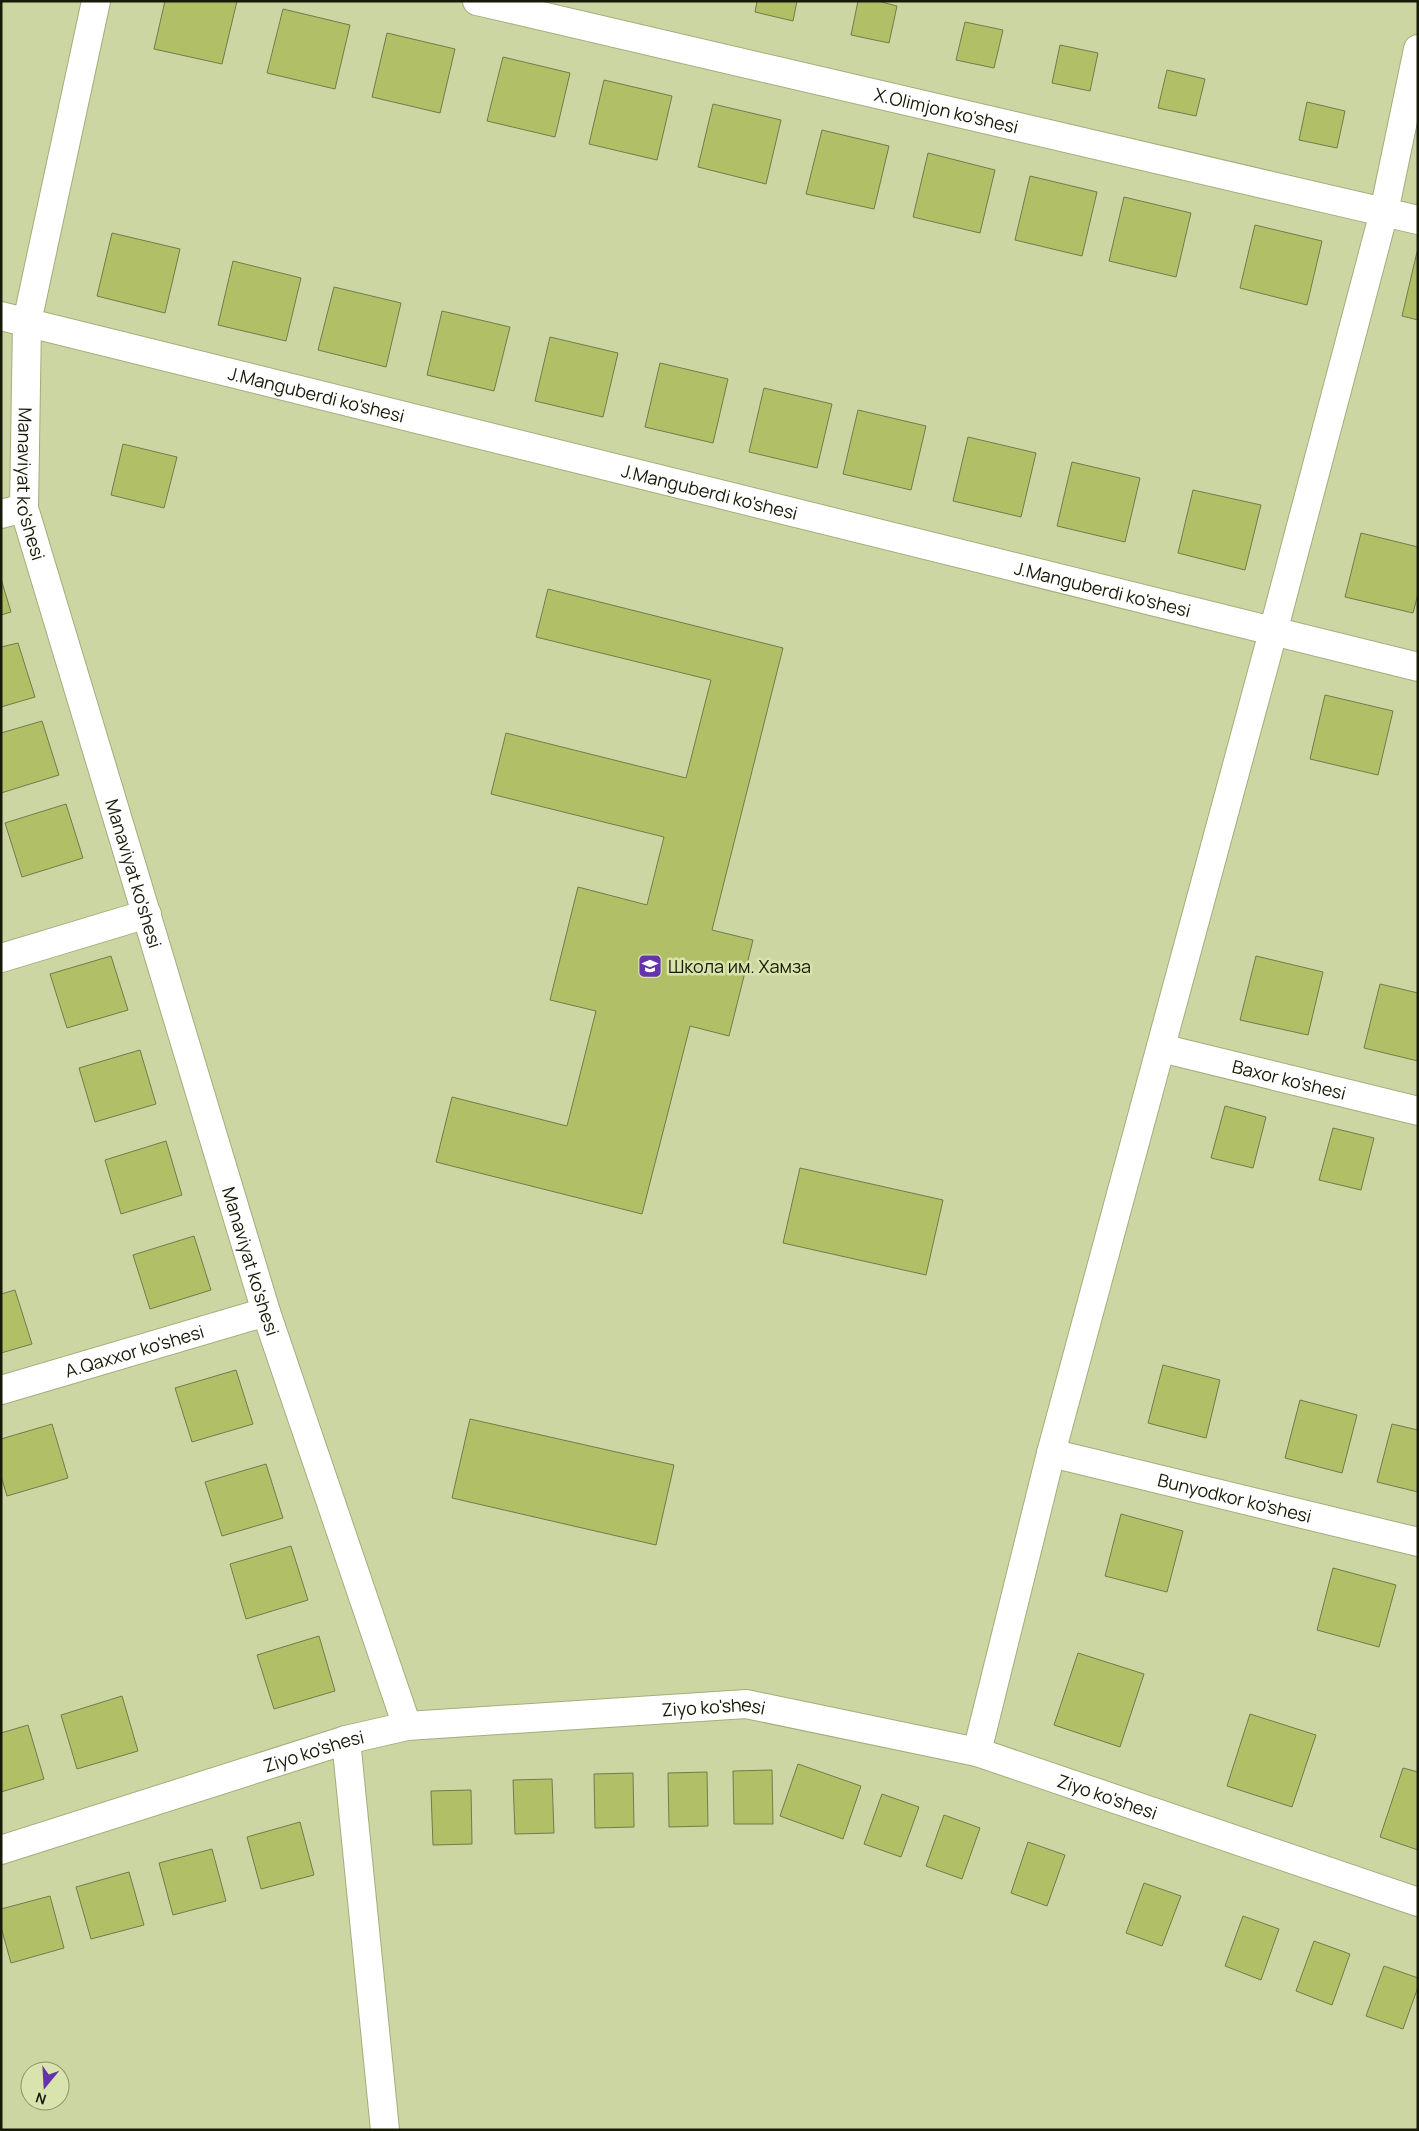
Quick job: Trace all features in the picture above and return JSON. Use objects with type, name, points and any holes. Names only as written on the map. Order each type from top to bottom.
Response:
[{"type":"street","name":"Manaviyat ko'shesi","points":[[96,1],[28,322],[13,511],[146,914],[266,1312],[407,1726]]},
{"type":"street","name":"X.Olimjon ko'shesi","points":[[477,1],[1418,220]]},
{"type":"street","points":[[977,1752],[1052,1453],[1384,212],[1418,49]]},
{"type":"street","name":"J.Manguberdi ko'shesi","points":[[1,316],[1418,667]]},
{"type":"street","points":[[1,958],[146,914]]},
{"type":"street","name":"Baxor ko'shesi","points":[[1161,1048],[1418,1111]]},
{"type":"street","name":"A.Qaxxor ko'shesi","points":[[1,1390],[266,1312]]},
{"type":"street","name":"Bunyodkor ko'shesi","points":[[1052,1453],[1418,1542]]},
{"type":"street","name":"Ziyo ko'shesi","points":[[1,1850],[346,1740],[407,1726],[746,1704],[977,1752],[1418,1902]]},
{"type":"street","points":[[346,1740],[385,2130]]},
{"type":"building","points":[[165,1],[237,1],[222,64],[154,49]]},
{"type":"building","points":[[757,1],[797,1],[793,21],[755,12]]},
{"type":"building","points":[[858,1],[878,1],[897,6],[889,43],[851,35]]},
{"type":"building","points":[[283,9],[350,25],[335,89],[267,73]]},
{"type":"building","points":[[965,22],[1003,30],[994,68],[956,60]]},
{"type":"building","points":[[387,33],[455,49],[440,113],[372,97]]},
{"type":"building","points":[[1060,45],[1098,53],[1090,91],[1052,83]]},
{"type":"building","points":[[503,57],[570,73],[555,137],[487,121]]},
{"type":"building","points":[[1167,70],[1205,79],[1196,116],[1158,108]]},
{"type":"building","points":[[604,80],[672,96],[657,160],[589,144]]},
{"type":"building","points":[[1307,102],[1345,111],[1337,148],[1299,140]]},
{"type":"building","points":[[713,104],[781,120],[766,184],[698,167]]},
{"type":"building","points":[[822,130],[889,146],[874,209],[806,194]]},
{"type":"building","points":[[928,153],[995,170],[980,233],[913,217]]},
{"type":"building","points":[[1030,176],[1097,192],[1082,256],[1015,240]]},
{"type":"building","points":[[1124,197],[1191,213],[1176,277],[1109,261]]},
{"type":"building","points":[[1255,225],[1322,241],[1307,305],[1240,288]]},
{"type":"building","points":[[112,233],[180,249],[165,313],[97,296]]},
{"type":"building","points":[[1418,253],[1418,320],[1402,316]]},
{"type":"building","points":[[233,261],[301,278],[286,341],[218,325]]},
{"type":"building","points":[[334,287],[401,303],[386,367],[318,350]]},
{"type":"building","points":[[442,311],[510,327],[494,391],[427,375]]},
{"type":"building","points":[[550,337],[618,353],[603,417],[535,401]]},
{"type":"building","points":[[660,363],[728,379],[713,443],[645,427]]},
{"type":"building","points":[[764,388],[832,404],[817,468],[749,452]]},
{"type":"building","points":[[858,410],[926,426],[911,490],[843,474]]},
{"type":"building","points":[[968,437],[1036,453],[1021,517],[953,501]]},
{"type":"building","points":[[123,444],[177,457],[164,508],[111,495]]},
{"type":"building","points":[[1072,462],[1140,478],[1125,542],[1057,526]]},
{"type":"building","points":[[1193,490],[1261,505],[1245,570],[1178,553]]},
{"type":"building","points":[[1361,533],[1418,547],[1418,594],[1413,613],[1345,597]]},
{"type":"building","points":[[1,579],[11,612],[1,615]]},
{"type":"building","points":[[548,589],[783,648],[712,930],[753,940],[729,1036],[690,1026],[642,1214],[436,1162],[452,1097],[567,1126],[596,1011],[550,1000],[578,887],[647,905],[664,837],[491,794],[506,733],[686,778],[711,680],[536,637]]},
{"type":"building","points":[[18,643],[35,697],[1,707],[1,647]]},
{"type":"building","points":[[1325,695],[1393,711],[1378,775],[1310,759]]},
{"type":"building","points":[[42,721],[59,775],[1,793],[1,733]]},
{"type":"building","points":[[66,804],[83,858],[22,877],[5,823]]},
{"type":"building","points":[[111,956],[128,1010],[67,1028],[50,974]]},
{"type":"building","points":[[1256,956],[1323,972],[1308,1035],[1240,1020]]},
{"type":"building","points":[[1380,984],[1418,993],[1418,1061],[1364,1048]]},
{"type":"building","points":[[140,1050],[156,1104],[95,1122],[79,1068]]},
{"type":"building","points":[[1225,1106],[1266,1117],[1253,1168],[1211,1158]]},
{"type":"building","points":[[1333,1128],[1374,1138],[1361,1190],[1319,1180]]},
{"type":"building","points":[[166,1141],[182,1195],[121,1214],[105,1160]]},
{"type":"building","points":[[800,1168],[943,1200],[926,1275],[783,1243]]},
{"type":"building","points":[[194,1236],[211,1290],[150,1309],[133,1255]]},
{"type":"building","points":[[15,1290],[32,1344],[1,1353],[1,1294]]},
{"type":"building","points":[[1163,1365],[1220,1380],[1206,1438],[1148,1423]]},
{"type":"building","points":[[236,1370],[253,1424],[192,1442],[175,1388]]},
{"type":"building","points":[[1300,1400],[1357,1415],[1342,1473],[1285,1458]]},
{"type":"building","points":[[470,1419],[674,1465],[656,1545],[452,1498]]},
{"type":"building","points":[[52,1424],[68,1478],[7,1496],[1,1476],[1,1439]]},
{"type":"building","points":[[1392,1424],[1418,1430],[1418,1492],[1377,1482]]},
{"type":"building","points":[[266,1464],[283,1518],[222,1536],[205,1482]]},
{"type":"building","points":[[1121,1514],[1183,1531],[1167,1592],[1105,1576]]},
{"type":"building","points":[[291,1546],[308,1600],[246,1619],[230,1564]]},
{"type":"building","points":[[1333,1568],[1396,1585],[1379,1647],[1317,1630]]},
{"type":"building","points":[[319,1636],[335,1691],[274,1709],[257,1655]]},
{"type":"building","points":[[1078,1653],[1144,1674],[1120,1747],[1054,1725]]},
{"type":"building","points":[[122,1696],[138,1751],[77,1769],[61,1715]]},
{"type":"building","points":[[1250,1714],[1316,1735],[1292,1807],[1227,1786]]},
{"type":"building","points":[[28,1725],[44,1779],[1,1792],[1,1733]]},
{"type":"building","points":[[798,1764],[861,1786],[843,1839],[780,1816]]},
{"type":"building","points":[[1403,1768],[1418,1772],[1418,1850],[1380,1837]]},
{"type":"building","points":[[772,1770],[773,1824],[734,1824],[733,1771]]},
{"type":"building","points":[[707,1772],[708,1826],[669,1827],[668,1773]]},
{"type":"building","points":[[633,1773],[634,1827],[595,1828],[594,1774]]},
{"type":"building","points":[[552,1779],[554,1833],[515,1834],[513,1780]]},
{"type":"building","points":[[471,1790],[472,1844],[433,1845],[431,1791]]},
{"type":"building","points":[[882,1794],[919,1807],[901,1857],[864,1844]]},
{"type":"building","points":[[944,1815],[980,1828],[962,1879],[926,1866]]},
{"type":"building","points":[[300,1822],[314,1875],[261,1889],[247,1837]]},
{"type":"building","points":[[1028,1842],[1065,1855],[1047,1906],[1011,1893]]},
{"type":"building","points":[[212,1849],[226,1901],[173,1915],[159,1863]]},
{"type":"building","points":[[129,1872],[144,1925],[91,1939],[76,1887]]},
{"type":"building","points":[[1144,1883],[1181,1896],[1162,1946],[1126,1933]]},
{"type":"building","points":[[50,1896],[64,1948],[11,1963],[1,1927],[1,1909]]},
{"type":"building","points":[[1243,1916],[1279,1929],[1261,1980],[1225,1966]]},
{"type":"building","points":[[1314,1941],[1350,1954],[1332,2005],[1296,1991]]},
{"type":"building","points":[[1384,1966],[1418,1978],[1418,1987],[1403,2029],[1366,2016]]},
{"type":"place","name":"Школа им. Хамза","points":[[650,966]]}]
